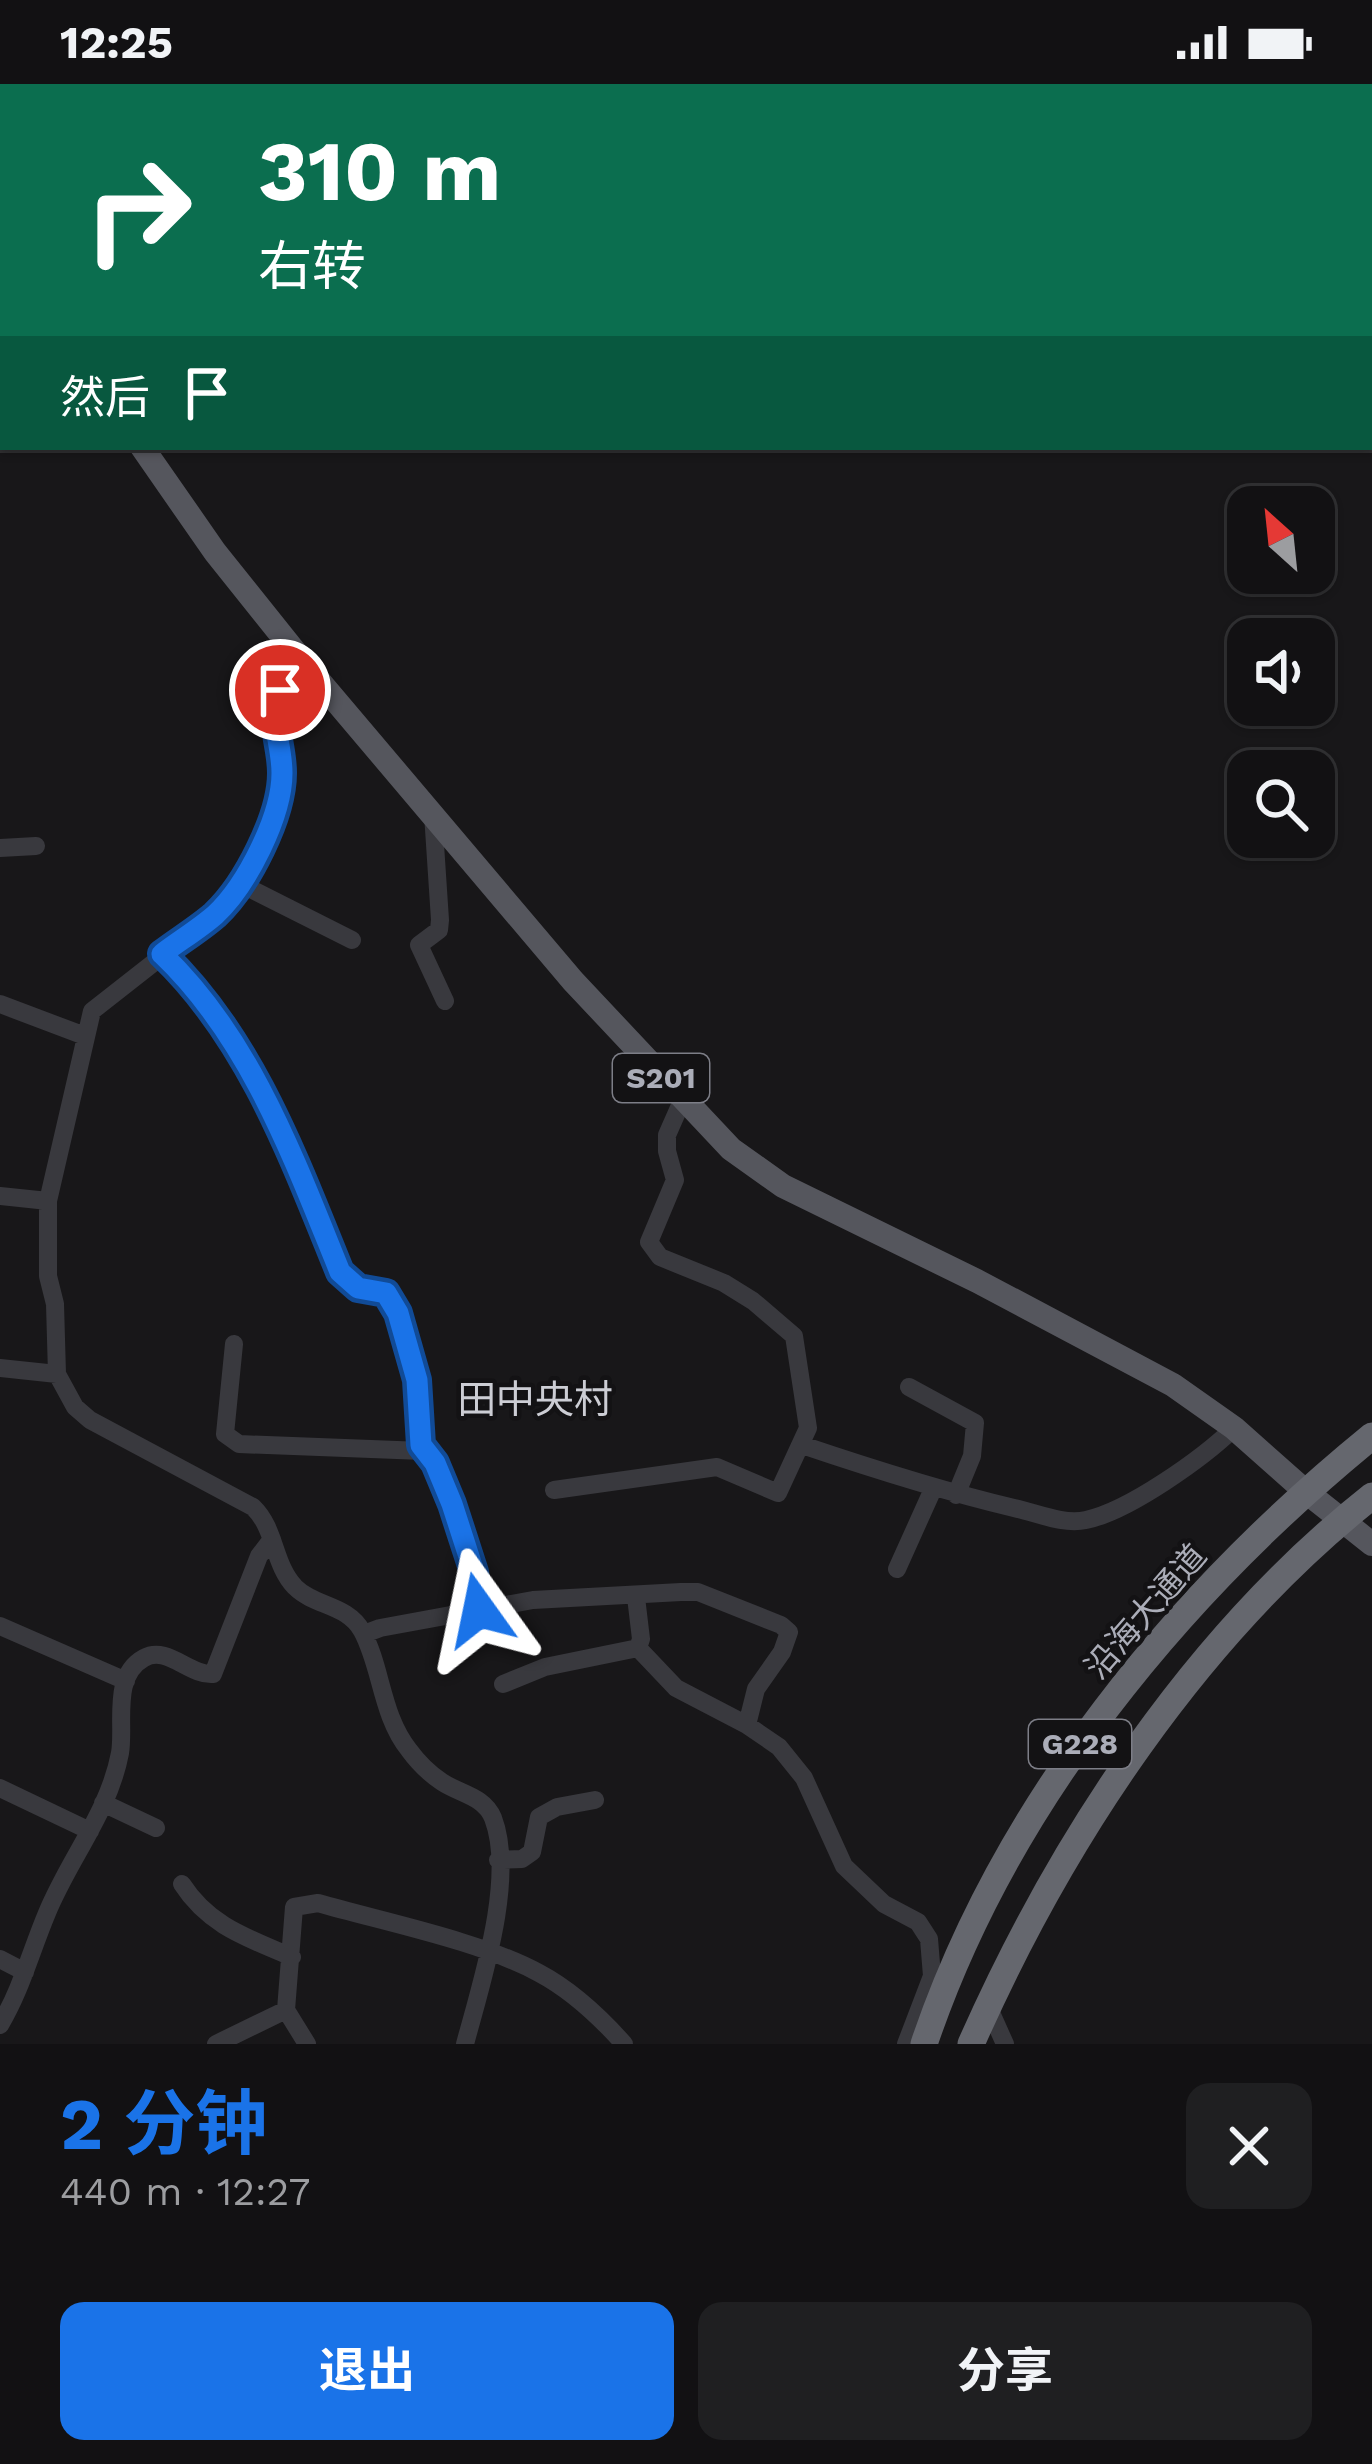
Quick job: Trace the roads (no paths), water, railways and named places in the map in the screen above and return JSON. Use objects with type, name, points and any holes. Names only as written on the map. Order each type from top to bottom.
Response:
[{"type":"highway","name":"G228","points":[[1305,1491],[1372,1436]]},
{"type":"highway","name":"沿海大通道","points":[[924,2044],[937,1983],[1019,1836],[1078,1746],[1208,1590],[1305,1491]]},
{"type":"highway","name":"G228","points":[[971,2044],[1050,1886],[1129,1756],[1308,1547],[1372,1496]]},
{"type":"main road","name":"S201","points":[[144,450],[215,552],[303,662],[573,981],[731,1149],[783,1186],[1144,1368],[1234,1428],[1341,1519]]},
{"type":"main road","points":[[1341,1519],[1372,1544]]},
{"type":"street","points":[[303,662],[280,690],[273,707],[282,773],[280,796],[256,857],[217,913],[92,1011],[48,1201],[48,1276],[55,1304],[57,1374],[75,1407],[90,1420],[253,1507],[265,1518],[290,1583],[310,1601],[354,1618],[364,1634],[393,1725],[409,1751],[435,1776],[486,1805],[494,1821],[497,1908],[466,2044]]},
{"type":"street","points":[[433,814],[439,930],[419,945],[445,1001]]},
{"type":"street","points":[[0,848],[36,846]]},
{"type":"street","points":[[239,883],[352,940]]},
{"type":"street","points":[[162,954],[203,997],[242,1054],[340,1272],[358,1288],[386,1293],[398,1313],[417,1380],[423,1451],[435,1463],[452,1504],[474,1572],[479,1610]]},
{"type":"street","points":[[0,1004],[85,1036]]},
{"type":"street","points":[[554,1490],[717,1467],[778,1493],[808,1428],[794,1336],[781,1321],[724,1283],[671,1263],[651,1249],[649,1242],[675,1180],[667,1135],[682,1101]]},
{"type":"street","points":[[0,1196],[48,1201]]},
{"type":"street","points":[[234,1344],[223,1420],[224,1434],[239,1444],[423,1451]]},
{"type":"street","points":[[0,1368],[57,1374]]},
{"type":"street","points":[[910,1387],[975,1423],[972,1456],[956,1495]]},
{"type":"street","points":[[802,1445],[934,1489],[1083,1522],[1149,1490],[1212,1449],[1234,1428]]},
{"type":"street","points":[[897,1569],[934,1489]]},
{"type":"street","points":[[0,2025],[46,1914],[103,1803],[121,1750],[119,1715],[126,1681],[148,1656],[163,1655],[203,1675],[213,1675],[259,1556],[272,1539]]},
{"type":"street","points":[[364,1634],[533,1600],[698,1592],[781,1624],[789,1632],[782,1652],[756,1689],[747,1725]]},
{"type":"street","points":[[636,1597],[638,1648]]},
{"type":"street","points":[[0,1625],[126,1681]]},
{"type":"street","points":[[638,1648],[676,1688],[779,1747],[804,1778],[844,1865],[884,1904],[918,1922],[929,1939],[937,1983],[906,2044]]},
{"type":"street","points":[[503,1684],[545,1667],[638,1648]]},
{"type":"street","points":[[0,1788],[90,1831]]},
{"type":"street","points":[[498,1860],[522,1859],[532,1852],[539,1817],[557,1807],[595,1800]]},
{"type":"street","points":[[103,1803],[155,1828]]},
{"type":"street","points":[[182,1884],[196,1906],[220,1927],[292,1957]]},
{"type":"street","points":[[308,2044],[286,2011],[286,1984],[294,1907],[318,1903],[489,1954],[542,1975],[599,2016],[624,2044]]},
{"type":"street","points":[[0,1959],[25,1972]]},
{"type":"street","points":[[988,2006],[1005,2044]]},
{"type":"street","points":[[216,2044],[286,2011]]},
{"type":"district","name":"田中央村","points":[[535,1399]]}]
